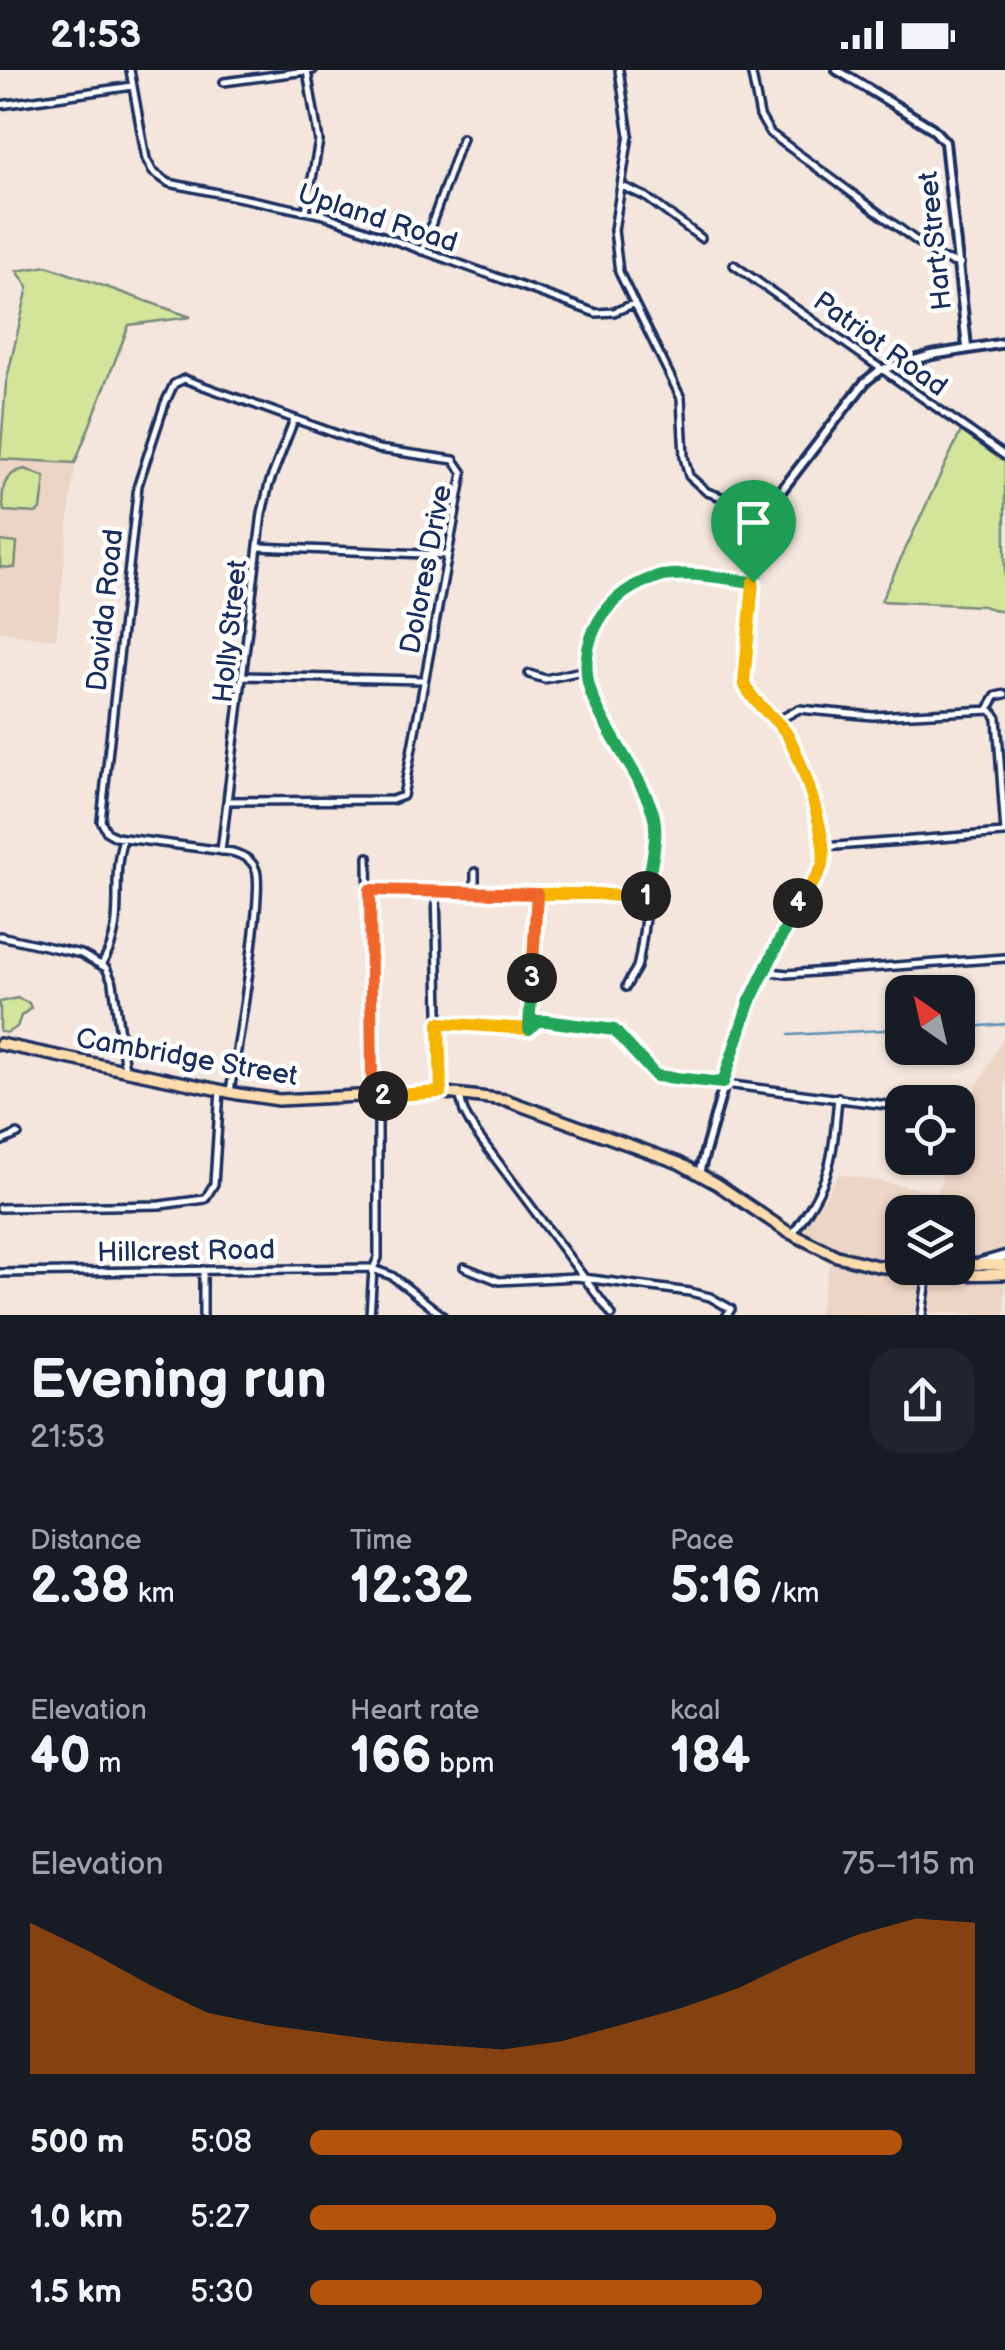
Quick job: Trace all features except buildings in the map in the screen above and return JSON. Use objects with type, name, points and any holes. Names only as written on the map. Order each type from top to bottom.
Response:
[{"type":"main road","name":"Cambridge Street","points":[[0,1044],[289,1101],[441,1092],[521,1104],[699,1173],[818,1248],[854,1260],[885,1264]]},
{"type":"main road","points":[[975,1264],[1005,1256]]},
{"type":"main road","points":[[975,1265],[1005,1266]]},
{"type":"main road","name":"Cambridge Street","points":[[975,1274],[1005,1274]]},
{"type":"street","name":"Upland Road","points":[[130,70],[146,159],[160,178],[306,210],[596,313],[614,312],[632,304]]},
{"type":"street","points":[[224,82],[310,70],[319,141],[306,210]]},
{"type":"street","points":[[619,70],[630,135],[614,222],[619,272],[682,398],[689,476],[707,492],[765,512]]},
{"type":"street","points":[[751,70],[760,116],[770,133],[941,260],[960,264]]},
{"type":"street","name":"Hart Street","points":[[837,70],[943,138],[948,152],[967,347]]},
{"type":"street","points":[[0,105],[133,86]]},
{"type":"street","points":[[422,251],[462,138]]},
{"type":"street","points":[[622,186],[646,197],[701,238]]},
{"type":"street","name":"Patriot Road","points":[[734,265],[1005,456]]},
{"type":"street","points":[[699,1173],[738,1034],[793,911],[820,871],[823,847],[792,742],[749,694],[743,680],[765,512],[864,382],[883,369],[967,347],[1005,343]]},
{"type":"street","name":"Dolores Drive","points":[[178,381],[187,379],[378,449],[458,462],[464,478],[402,797],[227,801]]},
{"type":"street","name":"Davida Road","points":[[124,839],[107,832],[100,819],[135,511],[146,458],[165,403],[178,381]]},
{"type":"street","name":"Holly Street","points":[[220,851],[258,547],[269,484],[294,420]]},
{"type":"street","points":[[258,547],[448,556]]},
{"type":"street","points":[[626,987],[637,966],[654,834],[653,812],[594,702],[586,670],[589,643],[600,619],[617,598],[640,583],[675,575],[753,582]]},
{"type":"street","points":[[529,674],[545,679],[586,670]]},
{"type":"street","points":[[243,676],[422,680]]},
{"type":"street","points":[[988,710],[996,696],[1005,694]]},
{"type":"street","points":[[776,722],[799,709],[873,716],[988,710],[1000,714],[1005,833],[823,847]]},
{"type":"street","points":[[0,1208],[160,1205],[206,1198],[214,1184],[258,880],[256,869],[248,860],[220,851],[124,839],[118,868],[118,920],[102,964]]},
{"type":"street","points":[[368,857],[371,1066],[378,1110],[378,1258],[370,1315]]},
{"type":"street","points":[[474,872],[475,890]]},
{"type":"street","points":[[370,890],[599,894],[645,899]]},
{"type":"street","points":[[436,890],[441,1092]]},
{"type":"street","points":[[529,1029],[537,894]]},
{"type":"street","points":[[0,936],[81,954],[102,964],[113,984],[125,1070]]},
{"type":"street","points":[[764,971],[787,974],[1005,958]]},
{"type":"street","points":[[439,1023],[529,1029],[537,1021],[546,1021],[614,1030],[656,1076],[885,1104]]},
{"type":"street","points":[[707,1082],[720,1096]]},
{"type":"street","points":[[458,1093],[474,1130],[612,1315]]},
{"type":"street","points":[[792,1234],[817,1200],[830,1170],[838,1097]]},
{"type":"street","points":[[0,1142],[18,1134]]},
{"type":"street","points":[[464,1267],[499,1281],[576,1277],[700,1294],[741,1315]]},
{"type":"street","points":[[374,1269],[392,1276],[442,1315]]},
{"type":"street","name":"Hillcrest Road","points":[[0,1273],[374,1269]]},
{"type":"street","points":[[202,1315],[203,1270]]},
{"type":"street","points":[[922,1315],[929,1285]]},
{"type":"shaded area","points":[[0,459],[75,463],[56,639],[0,632]]},
{"type":"shaded area","points":[[1005,1034],[1005,1315],[920,1312],[818,1315],[830,1263],[795,1245],[799,1230],[839,1174],[937,1192],[942,1175],[975,1175],[975,1090]]},
{"type":"green space","points":[[47,266],[191,317],[129,325],[75,463],[0,459],[6,383],[28,287],[17,271]]},
{"type":"green space","points":[[961,431],[1005,461],[1005,613],[983,606],[881,601]]},
{"type":"green space","points":[[25,469],[45,477],[41,509],[36,513],[4,511],[5,484],[12,474]]},
{"type":"green space","points":[[0,541],[17,543],[15,568],[0,567]]},
{"type":"green space","points":[[17,998],[31,1008],[21,1016],[17,1027],[6,1033],[0,1031],[0,1002]]},
{"type":"waterway","points":[[975,1027],[1005,1024]]},
{"type":"waterway","points":[[789,1035],[885,1030]]},
{"type":"route","points":[[753,582],[692,575],[657,577],[632,588],[604,612],[589,643],[588,685],[653,812],[654,834],[645,899],[537,894],[529,1029],[439,1023],[441,1092],[375,1096],[371,1066],[370,890],[537,894],[529,1029],[537,1021],[546,1021],[614,1030],[656,1076],[723,1083],[758,982],[793,911],[818,875],[823,859],[820,831],[795,748],[784,729],[749,694],[744,683],[753,582]]}]
